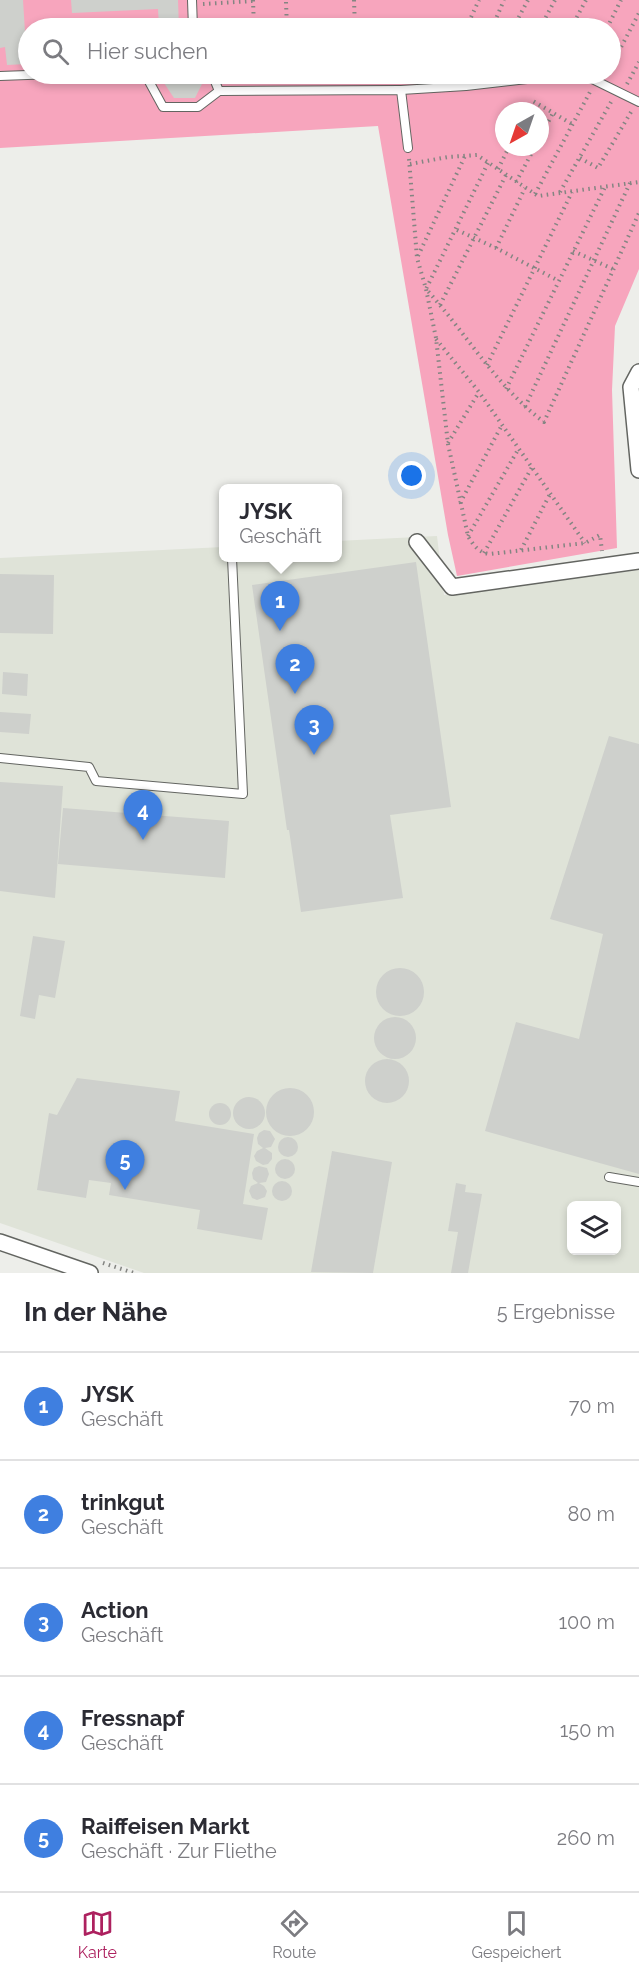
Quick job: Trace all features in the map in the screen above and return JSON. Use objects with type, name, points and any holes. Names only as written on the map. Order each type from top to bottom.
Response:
[{"type":"street","points":[[639,372],[631,387],[639,470]]},
{"type":"street","points":[[417,542],[452,587],[639,561]]},
{"type":"street","points":[[0,1242],[90,1273]]},
{"type":"lane","points":[[192,2],[193,18]]},
{"type":"lane","points":[[0,76],[18,75]]},
{"type":"lane","points":[[150,84],[163,107],[198,107],[219,92],[401,90],[483,84]]},
{"type":"lane","points":[[216,84],[219,92]]},
{"type":"lane","points":[[604,84],[638,102]]},
{"type":"lane","points":[[401,90],[408,148]]},
{"type":"lane","points":[[0,758],[88,767],[96,781],[243,794],[232,562]]},
{"type":"lane","points":[[609,1177],[639,1182]]},
{"type":"path","points":[[354,0],[355,18]]},
{"type":"path","points":[[470,18],[478,0]]},
{"type":"path","points":[[496,18],[504,0]]},
{"type":"path","points":[[518,18],[528,0]]},
{"type":"path","points":[[545,18],[555,0]]},
{"type":"path","points":[[576,18],[586,0]]},
{"type":"path","points":[[612,18],[621,0]]},
{"type":"path","points":[[192,2],[253,1],[254,18]]},
{"type":"path","points":[[286,2],[287,18]]},
{"type":"path","points":[[621,47],[639,13]]},
{"type":"path","points":[[560,193],[639,62]]},
{"type":"path","points":[[535,194],[594,84]]},
{"type":"path","points":[[580,158],[598,168],[638,102]]},
{"type":"path","points":[[549,111],[572,124]]},
{"type":"path","points":[[549,120],[553,113]]},
{"type":"path","points":[[408,148],[417,258],[436,338],[448,444],[468,536],[472,544],[484,554],[585,543],[600,535],[602,552]]},
{"type":"path","points":[[410,164],[448,157],[477,155],[538,196],[639,182]]},
{"type":"path","points":[[417,258],[465,156]]},
{"type":"path","points":[[498,169],[504,156]]},
{"type":"path","points":[[516,182],[530,156]]},
{"type":"path","points":[[426,289],[488,163]]},
{"type":"path","points":[[441,305],[506,175]]},
{"type":"path","points":[[525,407],[630,183]]},
{"type":"path","points":[[507,389],[605,186]]},
{"type":"path","points":[[496,248],[525,188]]},
{"type":"path","points":[[487,365],[572,191]]},
{"type":"path","points":[[426,289],[507,389],[544,422],[639,213]]},
{"type":"path","points":[[457,230],[475,237],[558,281]]},
{"type":"path","points":[[573,251],[614,269]]},
{"type":"path","points":[[436,338],[479,392],[585,543]]},
{"type":"path","points":[[448,444],[479,392]]},
{"type":"path","points":[[460,503],[502,425]]},
{"type":"path","points":[[468,536],[519,448]]},
{"type":"path","points":[[484,554],[532,467]]},
{"type":"path","points":[[521,550],[550,494]]},
{"type":"shaded area","points":[[0,0],[639,0],[639,269],[615,326],[612,390],[617,548],[457,576],[378,126],[0,148]]},
{"type":"shaded area","points":[[437,536],[444,595],[639,570],[639,1273],[144,1273],[0,1223],[0,558],[219,547],[219,562],[342,562],[342,541]]},
{"type":"building","points":[[0,0],[23,0],[24,18],[18,18],[18,64],[7,65],[5,47],[0,48]]},
{"type":"building","points":[[71,0],[178,0],[179,18],[158,18],[158,9],[72,13]]},
{"type":"building","points":[[165,84],[202,84],[195,98],[174,98]]},
{"type":"building","points":[[416,562],[451,807],[390,815],[403,898],[301,912],[252,585]]},
{"type":"building","points":[[0,574],[54,575],[53,634],[0,633]]},
{"type":"building","points":[[3,672],[28,674],[27,696],[2,694]]},
{"type":"building","points":[[0,712],[31,714],[29,734],[0,732]]},
{"type":"building","points":[[609,736],[639,744],[639,1174],[485,1131],[516,1022],[579,1039],[603,934],[550,919]]},
{"type":"building","points":[[0,782],[63,786],[55,898],[0,891]]},
{"type":"building","points":[[63,808],[229,821],[225,878],[58,864]]},
{"type":"building","points":[[33,936],[65,941],[55,998],[39,995],[35,1019],[20,1016]]},
{"type":"building","points":[[400,968],[417,975],[424,992],[417,1009],[400,1016],[383,1009],[376,992],[383,975]]},
{"type":"building","points":[[395,1017],[410,1023],[416,1038],[410,1053],[395,1059],[380,1053],[374,1038],[380,1023]]},
{"type":"building","points":[[387,1059],[403,1065],[409,1081],[403,1097],[387,1103],[371,1097],[365,1081],[371,1065]]},
{"type":"building","points":[[77,1078],[180,1091],[175,1121],[254,1134],[243,1204],[268,1208],[262,1240],[197,1229],[200,1210],[109,1195],[111,1183],[89,1180],[86,1198],[37,1190],[49,1113],[57,1115]]},
{"type":"building","points":[[290,1088],[307,1095],[314,1112],[307,1129],[290,1136],[273,1129],[266,1112],[273,1095]]},
{"type":"building","points":[[249,1097],[261,1101],[265,1113],[261,1125],[249,1129],[237,1125],[233,1113],[237,1101]]},
{"type":"building","points":[[220,1103],[228,1106],[231,1114],[228,1122],[220,1125],[212,1122],[209,1114],[212,1106]]},
{"type":"building","points":[[264,1130],[270,1131],[275,1139],[271,1147],[265,1148],[272,1153],[272,1159],[268,1164],[263,1165],[256,1161],[254,1156],[263,1148],[258,1144],[257,1138]]},
{"type":"building","points":[[288,1137],[295,1140],[298,1147],[295,1154],[288,1157],[281,1154],[278,1147],[281,1140]]},
{"type":"building","points":[[332,1151],[392,1162],[373,1273],[311,1272]]},
{"type":"building","points":[[285,1159],[292,1162],[295,1169],[292,1176],[285,1179],[278,1176],[275,1169],[278,1162]]},
{"type":"building","points":[[259,1166],[267,1168],[269,1174],[266,1182],[259,1183],[267,1191],[265,1197],[257,1200],[252,1198],[249,1191],[251,1186],[258,1183],[253,1179],[252,1173],[254,1168]]},
{"type":"building","points":[[282,1181],[289,1184],[292,1191],[289,1198],[282,1201],[275,1198],[272,1191],[275,1184]]},
{"type":"building","points":[[456,1183],[466,1185],[465,1192],[482,1194],[468,1273],[451,1273],[458,1232],[448,1231]]},
{"type":"place","name":"JYSK","points":[[280,631]]},
{"type":"place","name":"trinkgut","points":[[295,694]]},
{"type":"place","name":"Action","points":[[314,755]]},
{"type":"place","name":"Fressnapf","points":[[143,840]]},
{"type":"place","name":"Raiffeisen Markt","points":[[125,1190]]}]
